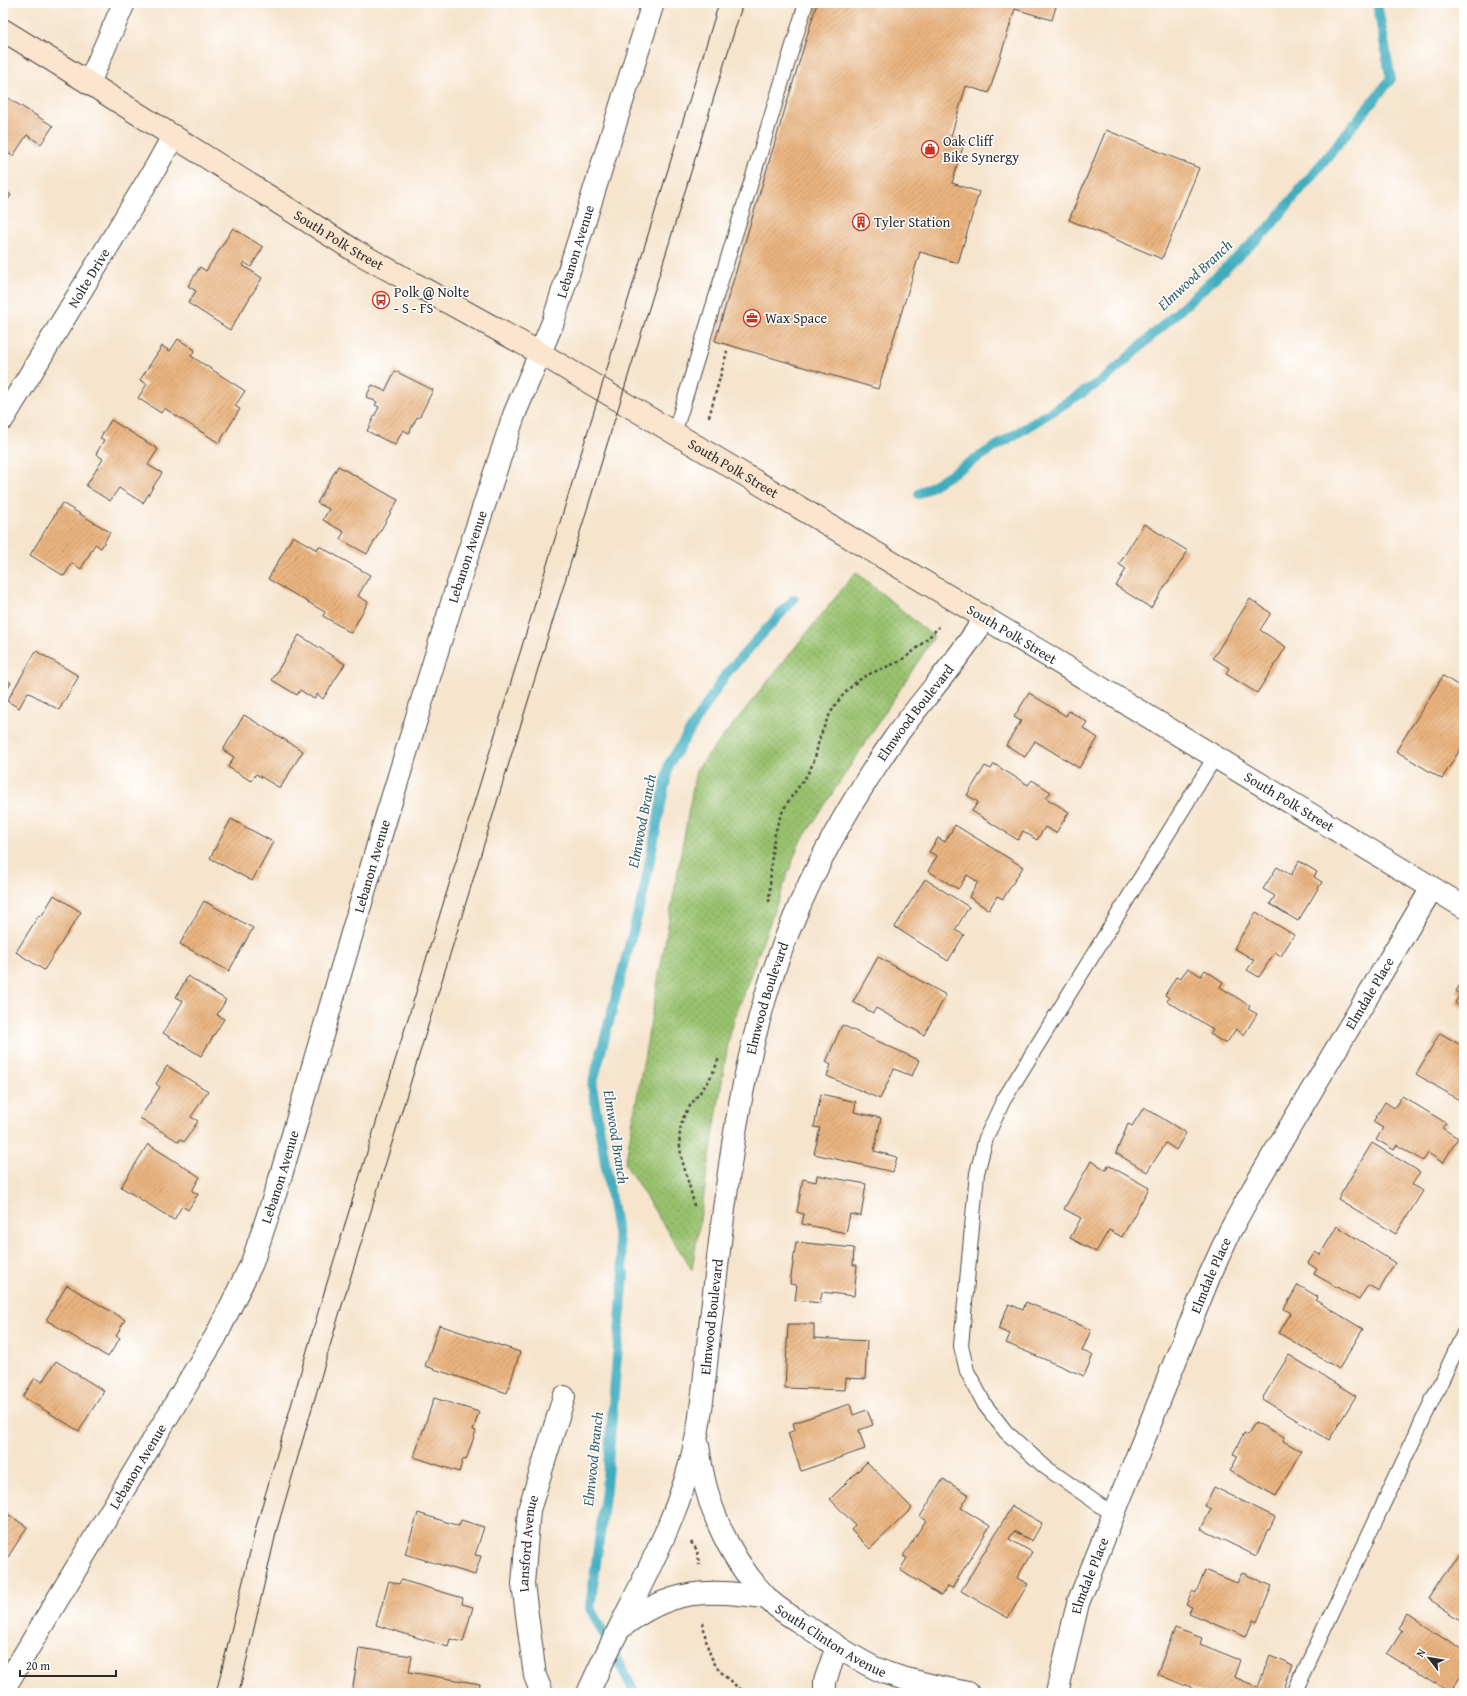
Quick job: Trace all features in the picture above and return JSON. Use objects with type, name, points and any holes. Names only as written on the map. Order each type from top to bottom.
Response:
[{"type":"street","points":[[89,82],[124,3]]},
{"type":"street","name":"Lebanon Avenue","points":[[3,1690],[216,1336],[252,1262],[279,1182],[382,831],[455,593],[514,415],[553,322],[653,3]]},
{"type":"street","name":"South Polk Street","points":[[3,30],[89,82],[354,251],[540,353],[986,618],[1464,907]]},
{"type":"street","name":"Nolte Drive","points":[[3,418],[152,174],[173,136]]},
{"type":"street","name":"Elmwood Boulevard","points":[[617,1630],[669,1528],[684,1487],[697,1434],[728,1177],[745,1080],[761,1017],[779,956],[804,897],[831,840],[862,788],[895,737],[968,644],[986,618]]},
{"type":"street","name":"Elmdale Place","points":[[1057,1693],[1078,1603],[1209,1277],[1230,1231],[1253,1189],[1432,888]]},
{"type":"street","name":"Lansford Avenue","points":[[542,1693],[535,1676],[523,1584],[529,1510],[564,1397]]},
{"type":"street","name":"Elmwood Boulevard","points":[[697,1434],[700,1462],[706,1490],[715,1518],[728,1546],[744,1572],[767,1598]]},
{"type":"street","points":[[588,1693],[617,1630],[640,1612],[657,1603],[676,1597],[700,1593],[743,1594],[767,1598]]},
{"type":"street","name":"South Clinton Avenue","points":[[767,1598],[837,1647],[887,1674],[968,1693]]},
{"type":"street","points":[[825,1693],[825,1682],[837,1647]]},
{"type":"lane","points":[[674,434],[806,3]]},
{"type":"lane","points":[[1114,1515],[1045,1467],[1006,1432],[985,1405],[967,1371],[961,1346],[977,1173],[986,1138],[1003,1101],[1215,757]]},
{"type":"lane","points":[[1294,1693],[1464,1333]]},
{"type":"path","points":[[709,417],[727,352],[723,349]]},
{"type":"path","points":[[685,1539],[697,1550],[699,1569]]},
{"type":"path","points":[[703,1616],[706,1642],[713,1664],[727,1679],[746,1693]]},
{"type":"green space","points":[[856,572],[934,637],[798,846],[730,1031],[692,1270],[625,1164],[696,770]]},
{"type":"building","name":"Tyler Station","points":[[817,3],[1057,3],[1052,20],[1015,9],[989,93],[966,86],[951,136],[965,140],[952,183],[979,192],[958,263],[920,252],[878,389],[715,341]]},
{"type":"building","points":[[3,95],[53,126],[41,144],[27,135],[13,156],[6,152],[3,156]]},
{"type":"building","points":[[1106,130],[1199,168],[1162,259],[1069,220]]},
{"type":"building","points":[[3,190],[11,195],[3,208]]},
{"type":"building","points":[[233,228],[263,247],[251,267],[244,262],[242,265],[262,278],[230,330],[188,303],[196,291],[188,286],[200,267],[206,271]]},
{"type":"building","points":[[178,339],[195,350],[191,356],[245,391],[235,406],[240,409],[219,443],[164,408],[161,413],[138,398],[147,384],[140,380],[162,346],[170,351]]},
{"type":"building","points":[[395,371],[433,390],[419,418],[417,417],[409,433],[403,430],[395,445],[367,431],[379,407],[375,405],[377,402],[366,397],[372,385],[385,391]]},
{"type":"building","points":[[111,420],[158,449],[148,465],[162,473],[143,503],[119,488],[110,501],[86,486],[103,459],[96,454],[104,440],[100,438]]},
{"type":"building","points":[[338,466],[398,500],[367,554],[340,539],[344,532],[323,520],[329,509],[317,503]]},
{"type":"building","points":[[62,503],[110,532],[101,548],[95,544],[81,569],[72,563],[64,576],[30,555]]},
{"type":"building","points":[[1144,524],[1188,551],[1151,608],[1116,586],[1126,569],[1119,564]]},
{"type":"building","points":[[293,536],[317,550],[319,546],[370,575],[358,596],[368,602],[351,633],[323,616],[325,612],[268,579]]},
{"type":"building","points":[[1250,599],[1271,613],[1260,630],[1286,647],[1257,693],[1226,674],[1229,668],[1213,658]]},
{"type":"building","points":[[299,635],[345,664],[323,699],[317,694],[314,699],[300,690],[297,695],[272,680]]},
{"type":"building","points":[[36,651],[79,676],[59,710],[28,692],[19,708],[7,701]]},
{"type":"building","points":[[1443,676],[1464,689],[1464,743],[1442,779],[1396,751]]},
{"type":"building","points":[[3,678],[11,683],[3,696]]},
{"type":"building","points":[[1029,693],[1066,716],[1069,711],[1087,722],[1083,728],[1098,738],[1079,768],[1035,741],[1025,757],[1006,745],[1021,721],[1014,717]]},
{"type":"building","points":[[244,715],[303,751],[280,788],[256,774],[251,781],[228,767],[234,757],[223,750]]},
{"type":"building","points":[[994,764],[1028,785],[1032,780],[1051,792],[1046,798],[1069,812],[1056,833],[1045,827],[1037,840],[1023,831],[1018,840],[972,811],[978,802],[967,795],[985,766],[991,769]]},
{"type":"building","points":[[231,819],[273,842],[252,881],[210,858]]},
{"type":"building","points":[[955,825],[1023,867],[1003,899],[997,896],[989,910],[969,897],[978,882],[967,875],[958,889],[928,871],[937,856],[929,852],[938,838],[945,842]]},
{"type":"building","points":[[1299,861],[1317,872],[1314,877],[1322,882],[1298,921],[1270,904],[1275,896],[1263,889],[1277,867],[1291,875]]},
{"type":"building","points":[[925,879],[969,907],[955,930],[964,935],[948,961],[895,927]]},
{"type":"building","points":[[54,895],[81,912],[44,970],[16,952],[39,915],[41,917]]},
{"type":"building","points":[[204,901],[253,928],[229,971],[180,944]]},
{"type":"building","points":[[1256,912],[1294,935],[1281,956],[1275,952],[1259,977],[1247,970],[1254,960],[1234,948]]},
{"type":"building","points":[[878,957],[946,995],[924,1035],[876,1008],[873,1013],[853,1002]]},
{"type":"building","points":[[1188,968],[1201,976],[1205,970],[1223,982],[1220,987],[1250,1006],[1248,1009],[1257,1014],[1244,1035],[1236,1029],[1226,1044],[1210,1034],[1213,1029],[1167,1001],[1169,998],[1165,995],[1176,977],[1180,979]]},
{"type":"building","points":[[188,976],[226,1000],[217,1015],[224,1019],[201,1056],[163,1033],[183,1001],[176,997]]},
{"type":"building","points":[[1464,978],[1464,1009],[1455,1003],[1460,994],[1456,991]]},
{"type":"building","points":[[842,1025],[919,1060],[912,1076],[894,1069],[880,1099],[827,1076],[831,1065],[826,1062]]},
{"type":"building","points":[[1440,1033],[1464,1047],[1464,1103],[1416,1074]]},
{"type":"building","points":[[167,1066],[208,1091],[191,1117],[198,1121],[184,1142],[180,1139],[179,1142],[140,1118],[160,1087],[156,1084]]},
{"type":"building","points":[[821,1094],[856,1102],[854,1112],[881,1118],[874,1151],[897,1157],[893,1172],[814,1154],[820,1128],[814,1127]]},
{"type":"building","points":[[1402,1096],[1446,1123],[1442,1128],[1458,1138],[1443,1163],[1428,1153],[1423,1161],[1397,1145],[1394,1150],[1376,1139],[1383,1128],[1373,1122],[1385,1102],[1394,1108]]},
{"type":"building","points":[[1144,1107],[1186,1133],[1176,1150],[1166,1143],[1147,1172],[1116,1153],[1128,1124],[1132,1126]]},
{"type":"building","points":[[1372,1143],[1420,1172],[1412,1185],[1423,1191],[1396,1234],[1338,1199]]},
{"type":"building","points":[[148,1144],[200,1177],[192,1191],[198,1194],[188,1210],[182,1206],[174,1220],[121,1187]]},
{"type":"building","points":[[1091,1161],[1106,1170],[1108,1165],[1149,1188],[1122,1237],[1109,1230],[1096,1252],[1070,1238],[1081,1218],[1064,1209]]},
{"type":"building","points":[[817,1175],[866,1184],[861,1216],[850,1214],[846,1233],[802,1224],[804,1214],[797,1212],[803,1179],[816,1182]]},
{"type":"building","points":[[1337,1226],[1395,1263],[1379,1291],[1368,1285],[1359,1300],[1314,1274],[1317,1269],[1308,1263],[1315,1252],[1320,1255]]},
{"type":"building","points":[[796,1242],[854,1248],[853,1265],[857,1265],[854,1296],[822,1292],[820,1303],[795,1300],[797,1285],[790,1284]]},
{"type":"building","points":[[67,1285],[125,1320],[116,1336],[120,1338],[108,1357],[46,1320]]},
{"type":"building","points":[[1298,1285],[1318,1297],[1315,1300],[1363,1329],[1339,1369],[1279,1333],[1291,1313],[1284,1309]]},
{"type":"building","points":[[1026,1302],[1091,1330],[1082,1351],[1093,1355],[1084,1376],[1006,1343],[1010,1334],[998,1329],[1009,1304],[1023,1310]]},
{"type":"building","points":[[788,1324],[814,1324],[814,1338],[867,1341],[865,1379],[846,1378],[845,1390],[785,1388]]},
{"type":"building","points":[[439,1325],[520,1352],[507,1393],[425,1366]]},
{"type":"building","points":[[1289,1355],[1356,1396],[1329,1440],[1262,1399]]},
{"type":"building","points":[[56,1361],[104,1391],[79,1431],[23,1397],[35,1378],[42,1382]]},
{"type":"building","points":[[434,1398],[479,1412],[473,1430],[476,1431],[466,1460],[463,1459],[459,1472],[414,1457]]},
{"type":"building","points":[[850,1404],[853,1415],[867,1410],[873,1425],[859,1430],[865,1449],[801,1471],[788,1433],[795,1430],[793,1423]]},
{"type":"building","points":[[1255,1422],[1285,1437],[1283,1441],[1301,1451],[1276,1496],[1230,1471],[1238,1456],[1233,1454],[1244,1433],[1248,1435]]},
{"type":"building","points":[[867,1462],[912,1508],[870,1549],[851,1530],[855,1525],[830,1499]]},
{"type":"building","points":[[943,1479],[969,1495],[961,1508],[990,1526],[952,1588],[948,1586],[941,1596],[900,1570],[907,1558],[903,1556],[926,1520],[920,1517]]},
{"type":"building","points":[[1214,1487],[1275,1517],[1256,1556],[1201,1529],[1211,1509],[1205,1506]]},
{"type":"building","points":[[1012,1506],[1042,1523],[1032,1541],[1014,1531],[1009,1539],[1032,1552],[1017,1578],[1028,1584],[1008,1618],[961,1591]]},
{"type":"building","points":[[3,1511],[27,1527],[3,1565]]},
{"type":"building","points":[[418,1513],[459,1526],[461,1520],[484,1527],[475,1555],[481,1556],[475,1575],[405,1554]]},
{"type":"building","points":[[1458,1554],[1464,1558],[1464,1622],[1429,1599]]},
{"type":"building","points":[[1205,1570],[1237,1583],[1242,1573],[1272,1586],[1257,1622],[1253,1620],[1246,1637],[1189,1613],[1192,1607],[1186,1605],[1192,1591],[1196,1593]]},
{"type":"building","points":[[401,1580],[463,1598],[462,1604],[473,1607],[463,1642],[450,1639],[448,1647],[376,1625],[389,1581],[399,1584]]},
{"type":"building","points":[[1408,1615],[1464,1652],[1464,1659],[1460,1664],[1464,1667],[1464,1673],[1451,1693],[1388,1653],[1402,1631],[1399,1629]]},
{"type":"building","points":[[1175,1628],[1202,1638],[1200,1644],[1240,1660],[1234,1677],[1258,1687],[1270,1656],[1293,1666],[1282,1693],[1203,1693],[1157,1674]]},
{"type":"building","points":[[359,1648],[412,1656],[409,1672],[480,1684],[478,1693],[352,1693]]},
{"type":"waterway","name":"Elmwood Branch","points":[[919,494],[1106,378],[1268,229],[1391,79],[1377,3]]},
{"type":"waterway","name":"Elmwood Branch","points":[[635,1693],[590,1608],[606,1489],[624,1273],[592,1086],[644,890],[669,764],[725,675],[794,599]]},
{"type":"tram line","points":[[216,1693],[257,1523],[319,1309],[719,3]]},
{"type":"tram line","points":[[239,1693],[277,1529],[339,1315],[743,3]]},
{"type":"place","name":"Oak Cliff Bike Synergy","points":[[930,149]]},
{"type":"place","name":"Tyler Station","points":[[861,222]]},
{"type":"place","name":"Polk @ Nolte - S - FS","points":[[381,300]]},
{"type":"place","name":"Wax Space","points":[[752,318]]}]
